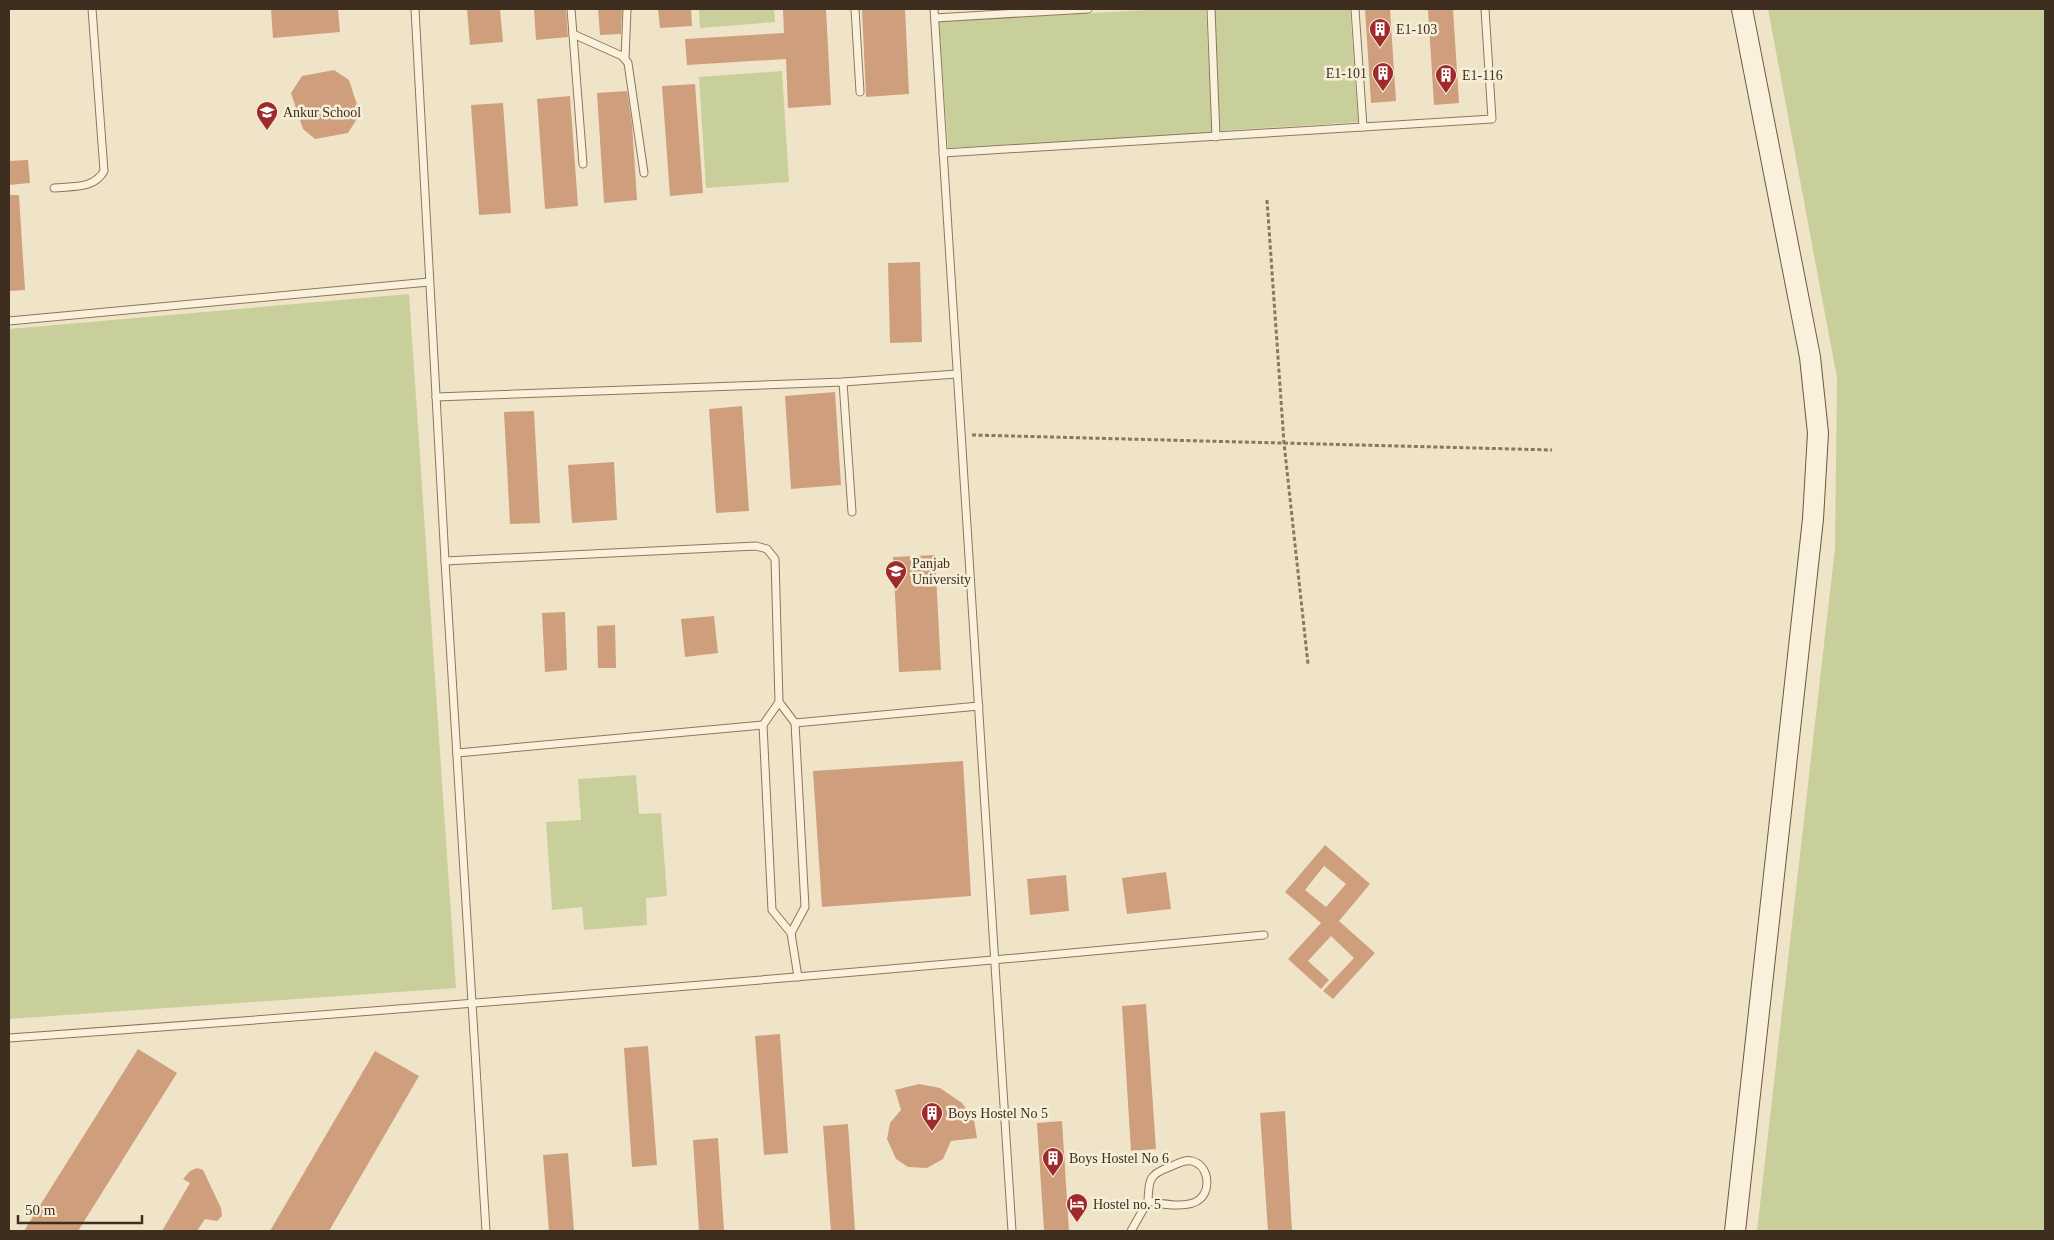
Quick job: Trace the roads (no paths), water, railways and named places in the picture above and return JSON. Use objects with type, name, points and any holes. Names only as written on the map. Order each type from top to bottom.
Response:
[{"type":"street","points":[[1735,1231],[1812,529],[1818,433],[1810,357],[1742,9]]},
{"type":"lane","points":[[54,188],[91,185],[99,180],[104,171],[92,9]]},
{"type":"lane","points":[[415,9],[445,561],[486,1231]]},
{"type":"lane","points":[[571,9],[583,164]]},
{"type":"lane","points":[[627,9],[625,58],[630,68],[644,173]]},
{"type":"lane","points":[[855,9],[860,92]]},
{"type":"lane","points":[[934,9],[1012,1231]]},
{"type":"lane","points":[[935,18],[1088,9]]},
{"type":"lane","points":[[1211,9],[1216,136]]},
{"type":"lane","points":[[1355,9],[1363,127]]},
{"type":"lane","points":[[943,153],[1492,120],[1484,9]]},
{"type":"lane","points":[[573,34],[625,58]]},
{"type":"lane","points":[[9,321],[429,282]]},
{"type":"lane","points":[[436,396],[843,382],[957,374]]},
{"type":"lane","points":[[843,382],[852,512]]},
{"type":"lane","points":[[445,561],[756,546],[767,549],[774,559],[779,702],[795,724],[805,907],[791,933]]},
{"type":"lane","points":[[779,702],[763,725],[772,910],[791,933],[798,977]]},
{"type":"lane","points":[[795,724],[978,706]]},
{"type":"lane","points":[[457,753],[763,725]]},
{"type":"lane","points":[[9,1038],[472,1004],[995,961],[1264,935]]},
{"type":"lane","points":[[1132,1231],[1148,1201],[1148,1183],[1157,1172],[1182,1162],[1191,1161],[1200,1164],[1206,1172],[1208,1183],[1205,1192],[1201,1198],[1193,1203],[1174,1205],[1148,1201]]},
{"type":"place","name":"E1-103","points":[[1380,48]]},
{"type":"place","name":"E1-101","points":[[1383,92]]},
{"type":"place","name":"E1-116","points":[[1446,94]]},
{"type":"place","name":"Ankur School","points":[[267,131]]},
{"type":"place","name":"Panjab University","points":[[896,590]]},
{"type":"place","name":"Boys Hostel No 5","points":[[932,1132]]},
{"type":"place","name":"Boys Hostel No 6","points":[[1053,1177]]},
{"type":"place","name":"Hostel no. 5","points":[[1077,1223]]}]
